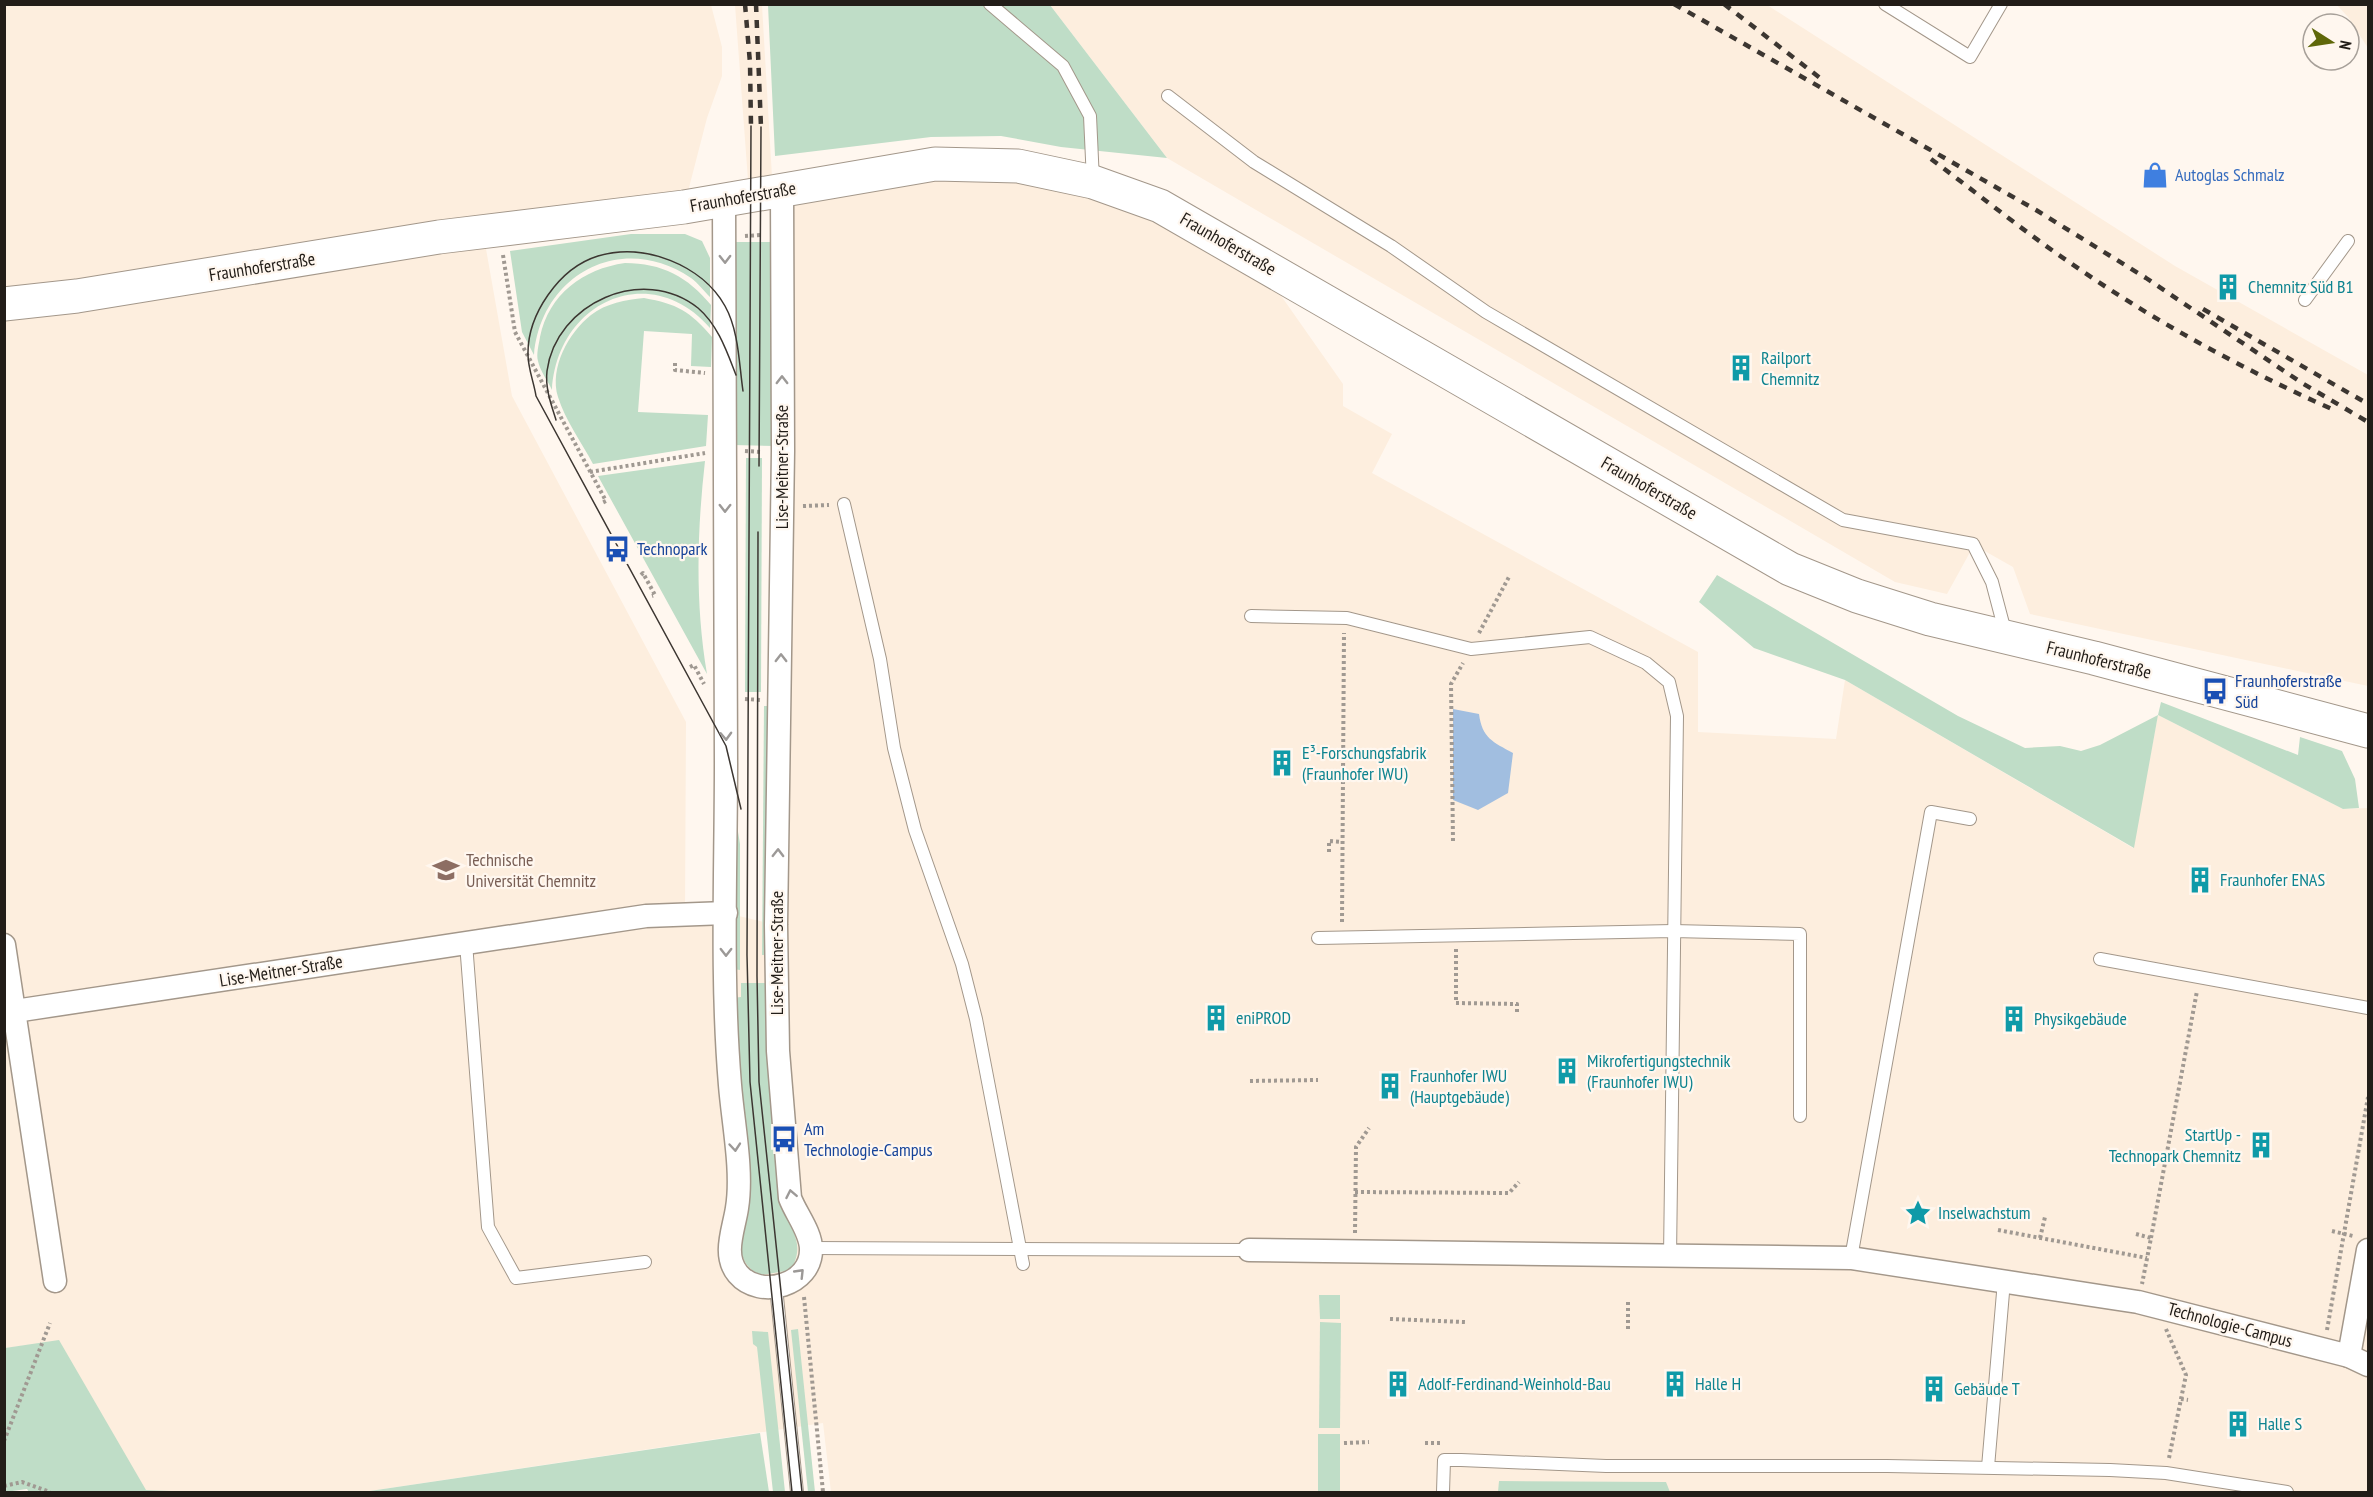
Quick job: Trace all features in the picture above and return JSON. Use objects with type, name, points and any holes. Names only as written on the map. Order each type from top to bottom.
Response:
[{"type":"main road","name":"Fraunhoferstraße","points":[[4,304],[77,296],[439,237],[724,200],[935,164],[1018,166],[1093,182],[1160,206],[1790,569],[1857,596],[1930,620],[2007,637],[2368,731]]},
{"type":"street","name":"Lise-Meitner-Straße","points":[[782,190],[783,451],[776,925],[778,1051],[790,1198],[808,1234],[811,1248]]},
{"type":"street","points":[[724,200],[727,1053],[738,1188],[738,1206],[729,1252],[737,1274],[751,1284],[776,1287],[801,1275],[810,1260],[811,1248]]},
{"type":"street","name":"Lise-Meitner-Straße","points":[[15,1011],[646,916],[726,913]]},
{"type":"street","points":[[4,945],[55,1281]]},
{"type":"street","name":"Technologie-Campus","points":[[1250,1250],[1851,1258],[2066,1289],[2160,1306],[2324,1349],[2359,1361],[2364,1244]]},
{"type":"lane","points":[[990,4],[1063,66],[1090,116],[1093,182]]},
{"type":"lane","points":[[1885,4],[1970,57],[2001,4]]},
{"type":"lane","points":[[1168,96],[1254,162],[1391,246],[1486,312],[1843,520],[1973,544],[1992,582],[2007,637]]},
{"type":"lane","points":[[2305,300],[2348,241]]},
{"type":"lane","points":[[844,504],[880,659],[894,748],[915,830],[959,954],[976,1019],[1023,1264]]},
{"type":"lane","points":[[1251,616],[1344,618],[1471,649],[1590,637],[1646,663],[1669,682],[1677,716],[1670,1257]]},
{"type":"lane","points":[[1851,1258],[1931,812],[1970,819]]},
{"type":"lane","points":[[1318,938],[1673,931],[1800,934],[1800,1116]]},
{"type":"lane","points":[[466,943],[489,1227],[516,1278],[645,1262]]},
{"type":"lane","points":[[2100,959],[2368,1008]]},
{"type":"lane","points":[[811,1248],[1250,1250]]},
{"type":"lane","points":[[1988,1467],[2004,1281]]},
{"type":"lane","points":[[776,1287],[797,1492]]},
{"type":"lane","points":[[1443,1492],[1443,1460],[1616,1466],[1988,1467],[2166,1473],[2287,1492]]},
{"type":"path","points":[[724,237],[782,234]]},
{"type":"path","points":[[502,248],[515,332],[606,501],[602,503]]},
{"type":"path","points":[[675,363],[675,370],[714,373]]},
{"type":"path","points":[[590,472],[726,451],[783,451]]},
{"type":"path","points":[[794,507],[844,504]]},
{"type":"path","points":[[641,575],[644,573],[656,595],[652,597]]},
{"type":"path","points":[[1453,842],[1451,684],[1510,575]]},
{"type":"path","points":[[1341,938],[1344,618]]},
{"type":"path","points":[[690,667],[694,665],[712,699],[780,700]]},
{"type":"path","points":[[1329,852],[1329,842],[1342,842]]},
{"type":"path","points":[[1456,936],[1456,1003],[1517,1004],[1518,1014]]},
{"type":"path","points":[[1998,1230],[2147,1258],[2191,1038],[2199,977]]},
{"type":"path","points":[[1250,1081],[1318,1080]]},
{"type":"path","points":[[2324,1349],[2368,1097]]},
{"type":"path","points":[[1355,1251],[1356,1147],[1369,1128]]},
{"type":"path","points":[[2171,1129],[2177,1130]]},
{"type":"path","points":[[1355,1192],[1509,1193],[1519,1182]]},
{"type":"path","points":[[2040,1239],[2045,1217]]},
{"type":"path","points":[[2154,1222],[2160,1223]]},
{"type":"path","points":[[2332,1231],[2364,1244]]},
{"type":"path","points":[[2136,1234],[2151,1238]]},
{"type":"path","points":[[808,1292],[803,1298],[823,1492]]},
{"type":"path","points":[[1628,1302],[1628,1332]]},
{"type":"path","points":[[2160,1306],[2171,1343],[2186,1375],[2166,1473]]},
{"type":"path","points":[[1390,1319],[1465,1322]]},
{"type":"path","points":[[799,1323],[805,1322]]},
{"type":"path","points":[[4,1442],[50,1323]]},
{"type":"path","points":[[2181,1399],[2188,1400]]},
{"type":"path","points":[[1344,1443],[1369,1442]]},
{"type":"path","points":[[4,1486],[21,1482],[50,1492]]},
{"type":"shaded area","points":[[5,5],[711,5],[722,47],[722,76],[707,118],[684,207],[483,232],[512,396],[686,722],[685,914],[726,913],[776,925],[782,190],[1018,166],[1256,260],[1343,384],[1343,406],[1392,434],[1372,473],[1698,652],[1698,732],[1836,739],[1845,680],[2133,848],[2158,715],[2343,809],[2368,808],[2368,1492],[831,1492],[823,1423],[363,1492],[146,1491],[59,1341],[5,1348]]},
{"type":"shaded area","points":[[735,5],[762,5],[772,177],[748,180]]},
{"type":"shaded area","points":[[1050,5],[1767,5],[2175,266],[2368,375],[2368,686],[2030,614],[2013,567],[1974,545],[1947,594],[1895,582],[1167,158]]},
{"type":"shaded area","points":[[2337,5],[2368,5],[2368,48],[2361,37],[2361,12],[2343,12]]},
{"type":"green space","points":[[768,5],[1050,5],[1167,158],[1061,147],[1001,136],[931,137],[775,156]]},
{"type":"green space","points":[[631,234],[685,234],[702,241],[710,258],[710,297],[691,278],[665,264],[638,259],[613,260],[589,269],[569,283],[552,302],[540,327],[534,355],[522,332],[510,251]]},
{"type":"green space","points":[[734,242],[776,242],[775,446],[733,445]]},
{"type":"green space","points":[[625,263],[662,269],[683,279],[711,305],[710,328],[686,307],[661,296],[635,294],[610,300],[588,314],[570,333],[558,359],[552,390],[540,368],[537,355],[540,337],[551,308],[570,286],[582,278],[595,271]]},
{"type":"green space","points":[[644,298],[682,310],[704,328],[712,337],[711,367],[691,366],[692,334],[644,331],[638,412],[708,415],[706,446],[593,464],[561,406],[556,386],[559,363],[575,331],[591,315],[610,305]]},
{"type":"green space","points":[[746,458],[762,458],[761,692],[745,692]]},
{"type":"green space","points":[[705,461],[698,568],[700,621],[707,674],[598,476]]},
{"type":"green space","points":[[1717,575],[1958,716],[2025,748],[2060,746],[2081,751],[2100,745],[2158,715],[2134,848],[1845,680],[1754,648],[1699,602]]},
{"type":"green space","points":[[2161,702],[2298,755],[2300,737],[2342,751],[2355,779],[2359,808],[2343,809],[2158,715]]},
{"type":"green space","points":[[764,706],[774,706],[770,955],[762,955]]},
{"type":"green space","points":[[734,807],[740,844],[740,970],[733,969]]},
{"type":"green space","points":[[741,983],[769,983],[787,1213],[797,1247],[791,1270],[762,1275],[747,1265],[741,1248],[732,998],[741,997]]},
{"type":"green space","points":[[1319,1295],[1340,1295],[1340,1319],[1320,1319]]},
{"type":"green space","points":[[1320,1322],[1341,1323],[1340,1428],[1319,1428]]},
{"type":"green space","points":[[798,1329],[815,1492],[808,1492],[791,1330]]},
{"type":"green space","points":[[752,1331],[768,1332],[785,1492],[773,1492],[757,1347],[753,1344]]},
{"type":"green space","points":[[59,1340],[146,1490],[196,1492],[29,1492],[27,1489],[5,1492],[5,1348]]},
{"type":"green space","points":[[760,1433],[769,1492],[363,1492]]},
{"type":"green space","points":[[1318,1434],[1340,1434],[1340,1492],[1318,1492]]},
{"type":"green space","points":[[1499,1481],[1666,1482],[1670,1492],[1498,1492]]},
{"type":"water","points":[[1453,709],[1479,714],[1486,734],[1513,753],[1508,793],[1478,810],[1453,800]]},
{"type":"tram line","points":[[751,126],[747,955],[750,1082],[792,1492]]},
{"type":"tram line","points":[[759,466],[761,127]]},
{"type":"tram line","points":[[741,809],[726,746],[536,396],[528,355],[533,324],[539,309],[558,282],[584,262],[616,252],[634,252],[670,260],[687,268],[702,279],[725,306],[736,337],[743,391]]},
{"type":"tram line","points":[[556,420],[547,384],[547,371],[554,347],[567,326],[584,310],[605,298],[628,291],[652,290],[676,295],[698,308],[711,322],[736,375]]},
{"type":"tram line","points":[[758,532],[757,976],[759,1082],[802,1492]]},
{"type":"railway","points":[[745,4],[750,63],[751,126]]},
{"type":"railway","points":[[756,4],[761,127]]},
{"type":"railway","points":[[1674,4],[2036,210],[2146,278],[2302,383],[2368,422]]},
{"type":"railway","points":[[1724,4],[1824,81]]},
{"type":"railway","points":[[1931,159],[2051,250],[2132,304],[2265,378],[2334,410]]},
{"type":"railway","points":[[2203,309],[2368,404]]},
{"type":"place","name":"Autoglas Schmalz","points":[[2155,175]]},
{"type":"place","name":"Chemnitz Süd B1","points":[[2228,287]]},
{"type":"place","name":"Railport Chemnitz","points":[[1741,368]]},
{"type":"place","name":"Technopark","points":[[617,549]]},
{"type":"place","name":"Fraunhoferstraße Süd","points":[[2215,691]]},
{"type":"place","name":"E³-Forschungsfabrik (Fraunhofer IWU)","points":[[1282,763]]},
{"type":"place","name":"Technische Universität Chemnitz","points":[[446,870]]},
{"type":"place","name":"Fraunhofer ENAS","points":[[2200,880]]},
{"type":"place","name":"eniPROD","points":[[1216,1018]]},
{"type":"place","name":"Physikgebäude","points":[[2014,1019]]},
{"type":"place","name":"Mikrofertigungstechnik (Fraunhofer IWU)","points":[[1567,1071]]},
{"type":"place","name":"Fraunhofer IWU (Hauptgebäude)","points":[[1390,1086]]},
{"type":"place","name":"Am Technologie-Campus","points":[[784,1139]]},
{"type":"place","name":"StartUp - Technopark Chemnitz","points":[[2261,1145]]},
{"type":"place","name":"Inselwachstum","points":[[1918,1213]]},
{"type":"place","name":"Adolf-Ferdinand-Weinhold-Bau","points":[[1398,1384]]},
{"type":"place","name":"Halle H","points":[[1675,1384]]},
{"type":"place","name":"Gebäude T","points":[[1934,1389]]},
{"type":"place","name":"Halle S","points":[[2238,1424]]}]
